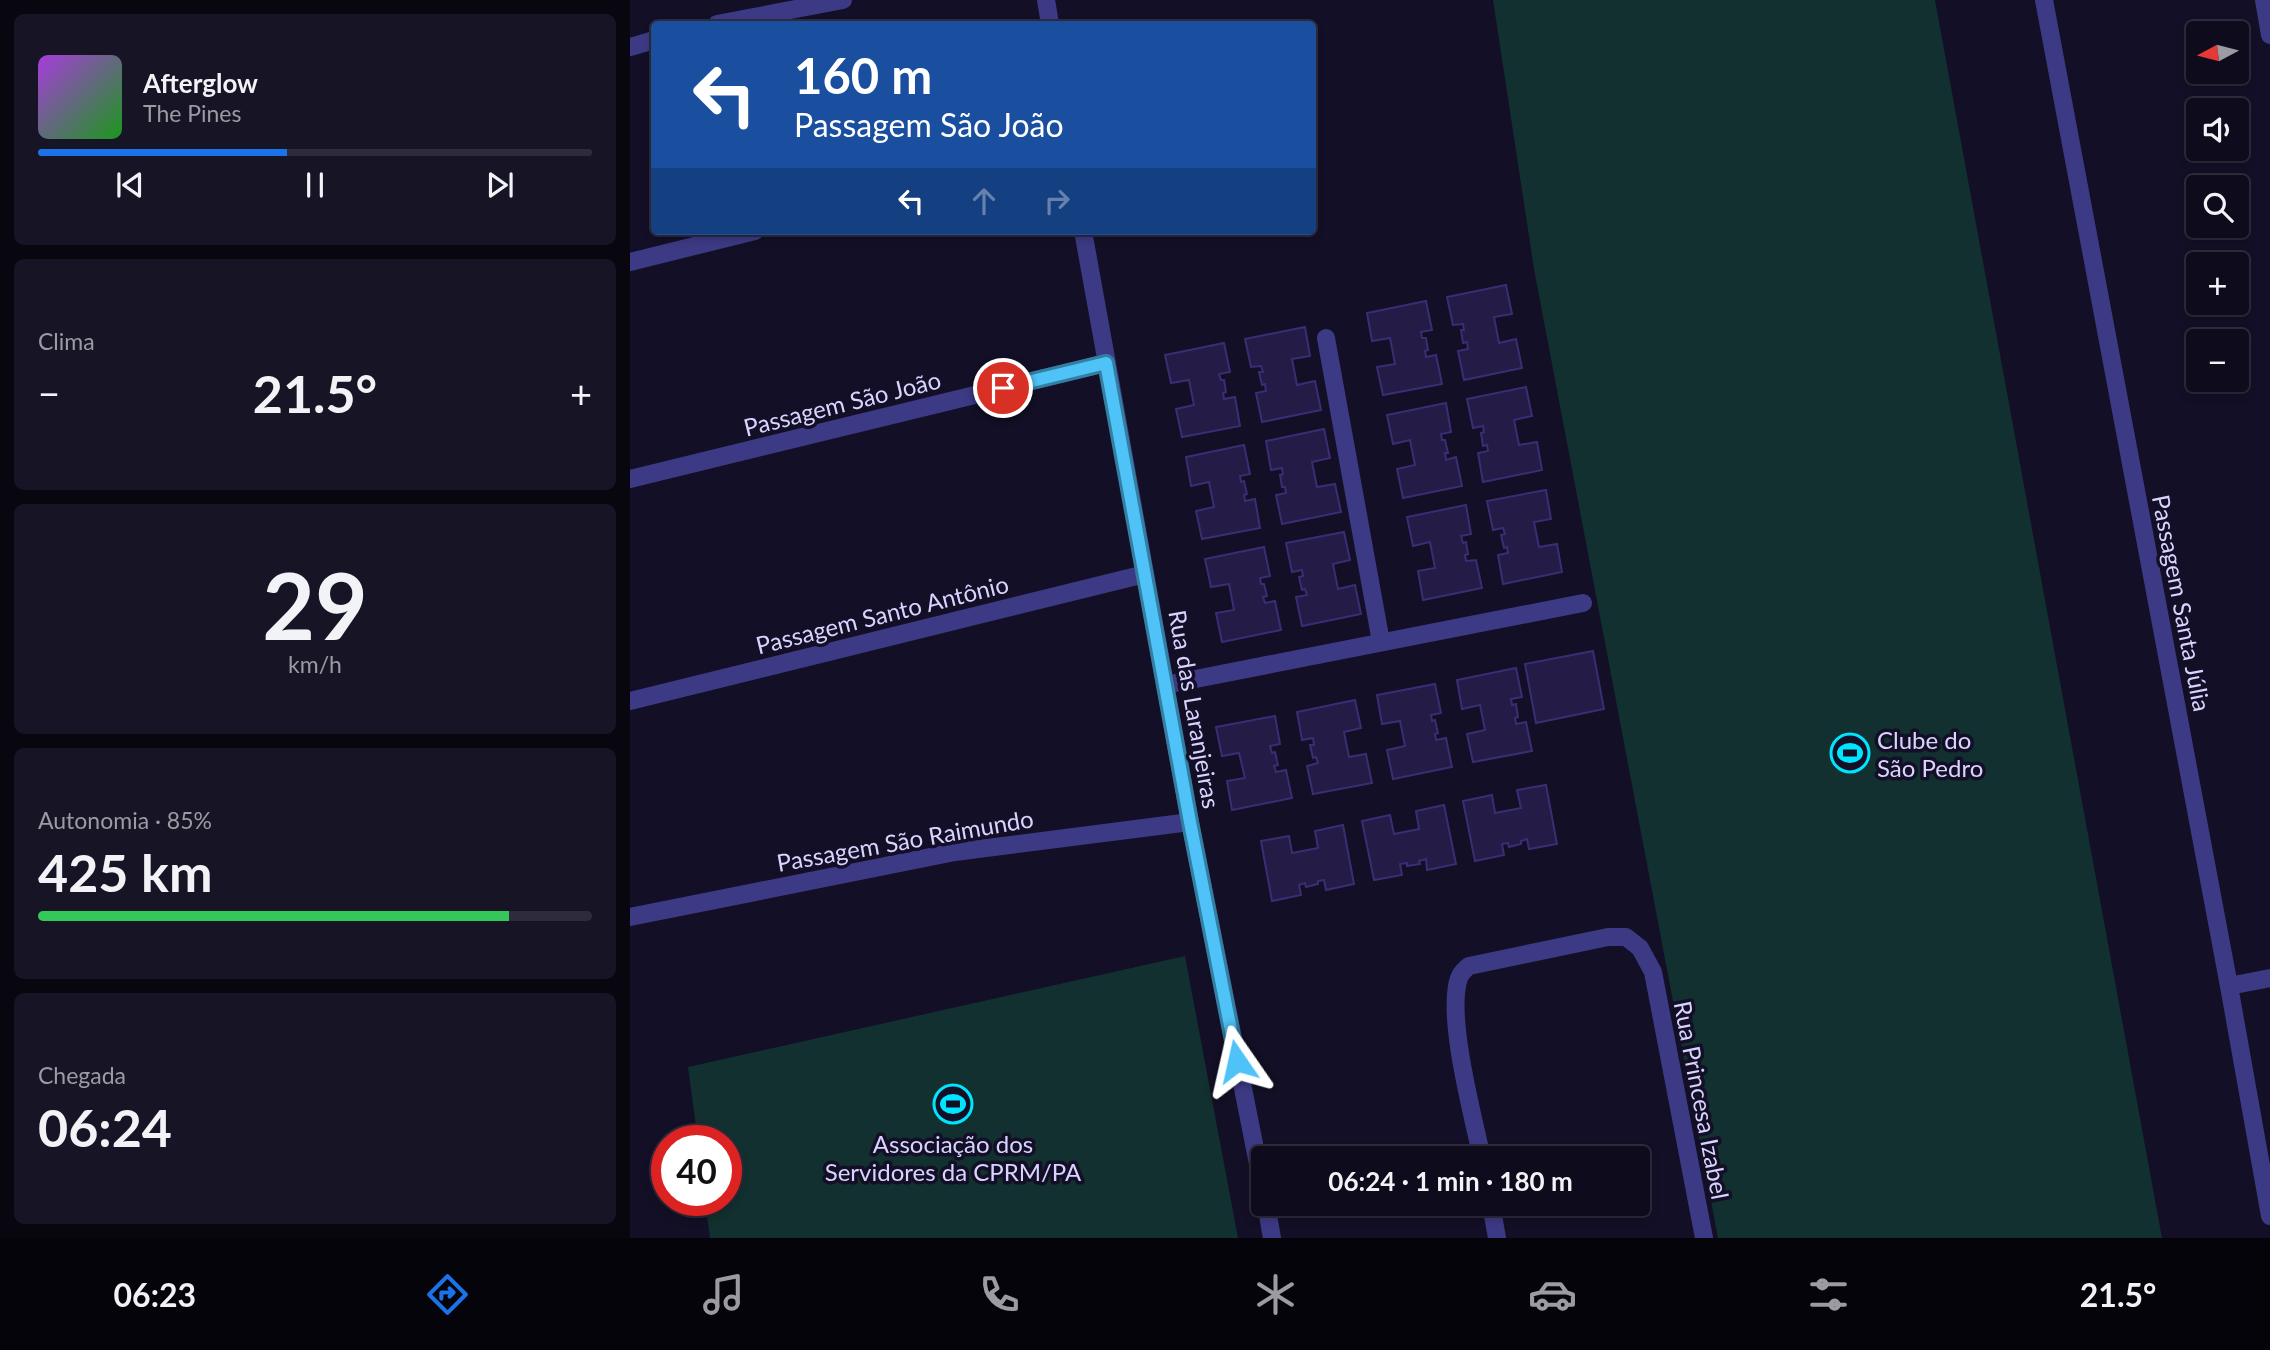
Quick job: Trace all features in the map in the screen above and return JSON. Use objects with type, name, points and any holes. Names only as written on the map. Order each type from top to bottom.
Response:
[{"type":"street","points":[[733,21],[843,0]]},
{"type":"street","points":[[1046,0],[1050,21]]},
{"type":"street","name":"Passagem Santa Júlia","points":[[2045,0],[2270,1216]]},
{"type":"street","points":[[2263,0],[2270,35]]},
{"type":"street","points":[[630,47],[651,41]]},
{"type":"street","points":[[630,262],[739,235]]},
{"type":"street","name":"Rua das Laranjeiras","points":[[1084,235],[1190,822],[1254,1146]]},
{"type":"street","points":[[1326,338],[1381,642]]},
{"type":"street","name":"Passagem São João","points":[[630,479],[1106,363]]},
{"type":"street","name":"Passagem Santo Antônio","points":[[630,701],[1145,574]]},
{"type":"street","points":[[1165,685],[1583,603]]},
{"type":"street","name":"Passagem São Raimundo","points":[[630,917],[955,852],[1190,822]]},
{"type":"street","name":"Rua Princesa Izabel","points":[[1480,1146],[1456,1027],[1455,996],[1459,975],[1469,966],[1626,937],[1640,948],[1653,972],[1704,1238]]},
{"type":"street","points":[[2229,986],[2270,978]]},
{"type":"street","points":[[1268,1216],[1272,1238]]},
{"type":"street","points":[[1492,1216],[1497,1238]]},
{"type":"green space","name":"Clube do São Pedro","points":[[1493,0],[1935,0],[2162,1238],[1718,1238],[1534,269]]},
{"type":"green space","name":"Associação dos Servidores da CPRM/PA","points":[[1185,956],[1238,1238],[710,1238],[707,1216],[742,1216],[742,1125],[696,1125],[688,1067]]},
{"type":"building","points":[[1506,285],[1512,314],[1494,317],[1499,343],[1516,339],[1522,368],[1464,380],[1458,351],[1468,349],[1467,342],[1463,343],[1463,324],[1453,325],[1447,297]]},
{"type":"building","points":[[1426,301],[1432,330],[1421,332],[1422,338],[1426,338],[1426,357],[1436,355],[1442,384],[1383,395],[1377,367],[1395,364],[1390,338],[1372,341],[1367,313]]},
{"type":"building","points":[[1305,327],[1310,356],[1292,359],[1297,385],[1315,381],[1321,410],[1262,422],[1256,393],[1266,391],[1259,372],[1263,372],[1261,366],[1251,367],[1245,339]]},
{"type":"building","points":[[1224,343],[1230,372],[1219,374],[1221,380],[1224,380],[1224,399],[1235,397],[1240,426],[1182,437],[1176,409],[1194,405],[1189,380],[1171,383],[1165,355]]},
{"type":"building","points":[[1526,387],[1532,416],[1514,420],[1519,445],[1537,442],[1542,470],[1483,482],[1478,453],[1488,451],[1487,445],[1483,446],[1483,426],[1473,428],[1467,399]]},
{"type":"building","points":[[1446,403],[1451,432],[1441,434],[1442,440],[1445,440],[1448,453],[1445,453],[1446,460],[1456,457],[1462,486],[1403,498],[1397,469],[1415,465],[1410,440],[1393,444],[1387,415]]},
{"type":"building","points":[[1324,429],[1330,458],[1312,462],[1317,487],[1335,484],[1341,512],[1282,524],[1276,495],[1286,493],[1280,475],[1283,474],[1282,468],[1271,470],[1266,441]]},
{"type":"building","points":[[1244,445],[1250,474],[1240,476],[1241,482],[1244,481],[1247,494],[1244,495],[1245,501],[1255,499],[1260,528],[1202,539],[1196,511],[1214,507],[1209,482],[1191,486],[1186,457]]},
{"type":"building","points":[[1546,490],[1551,519],[1534,522],[1539,547],[1557,544],[1562,572],[1503,584],[1498,555],[1508,553],[1501,535],[1505,534],[1503,528],[1493,530],[1487,501]]},
{"type":"building","points":[[1466,505],[1471,534],[1461,536],[1463,543],[1466,542],[1466,561],[1476,560],[1482,588],[1423,600],[1418,571],[1435,568],[1430,542],[1413,546],[1407,517]]},
{"type":"building","points":[[1344,532],[1350,560],[1333,564],[1338,589],[1355,585],[1361,614],[1302,626],[1296,597],[1307,595],[1305,589],[1302,590],[1299,577],[1303,576],[1302,570],[1292,572],[1286,543]]},
{"type":"building","points":[[1264,547],[1270,576],[1260,578],[1267,596],[1263,597],[1265,603],[1275,601],[1281,630],[1222,642],[1216,613],[1234,610],[1229,584],[1211,587],[1205,559]]},
{"type":"building","points":[[1593,651],[1604,709],[1536,723],[1525,664]]},
{"type":"building","points":[[1516,668],[1522,697],[1511,699],[1512,705],[1516,704],[1516,724],[1526,722],[1532,751],[1473,762],[1467,734],[1485,730],[1480,705],[1462,709],[1457,680]]},
{"type":"building","points":[[1435,684],[1441,713],[1431,715],[1432,721],[1435,720],[1438,733],[1435,734],[1436,740],[1446,738],[1452,767],[1393,779],[1387,750],[1405,746],[1400,721],[1382,724],[1377,695]]},
{"type":"building","points":[[1355,700],[1361,728],[1344,732],[1349,757],[1366,754],[1372,783],[1313,794],[1307,766],[1318,763],[1316,757],[1313,758],[1310,745],[1314,745],[1313,738],[1302,740],[1297,712]]},
{"type":"building","points":[[1275,716],[1280,744],[1270,746],[1272,753],[1275,752],[1278,765],[1274,766],[1276,772],[1286,770],[1292,798],[1232,810],[1227,781],[1245,778],[1239,753],[1222,756],[1216,727]]},
{"type":"building","points":[[1546,785],[1557,844],[1529,849],[1527,839],[1521,841],[1521,844],[1509,847],[1508,843],[1502,844],[1504,855],[1475,861],[1463,801],[1492,795],[1495,813],[1521,808],[1517,790]]},
{"type":"building","points":[[1444,805],[1456,864],[1427,870],[1426,859],[1419,861],[1420,864],[1400,864],[1402,875],[1374,880],[1362,821],[1390,815],[1394,834],[1419,829],[1416,811]]},
{"type":"building","points":[[1343,825],[1354,884],[1326,890],[1324,880],[1306,887],[1305,883],[1299,885],[1301,895],[1272,901],[1261,841],[1289,836],[1292,853],[1318,848],[1315,831]]},
{"type":"place","name":"Clube do São Pedro","points":[[1850,753]]},
{"type":"place","name":"Associação dos Servidores da CPRM/PA","points":[[953,1104]]},
{"type":"route","points":[[1003,388],[1106,363],[1190,822],[1237,1061]]}]
